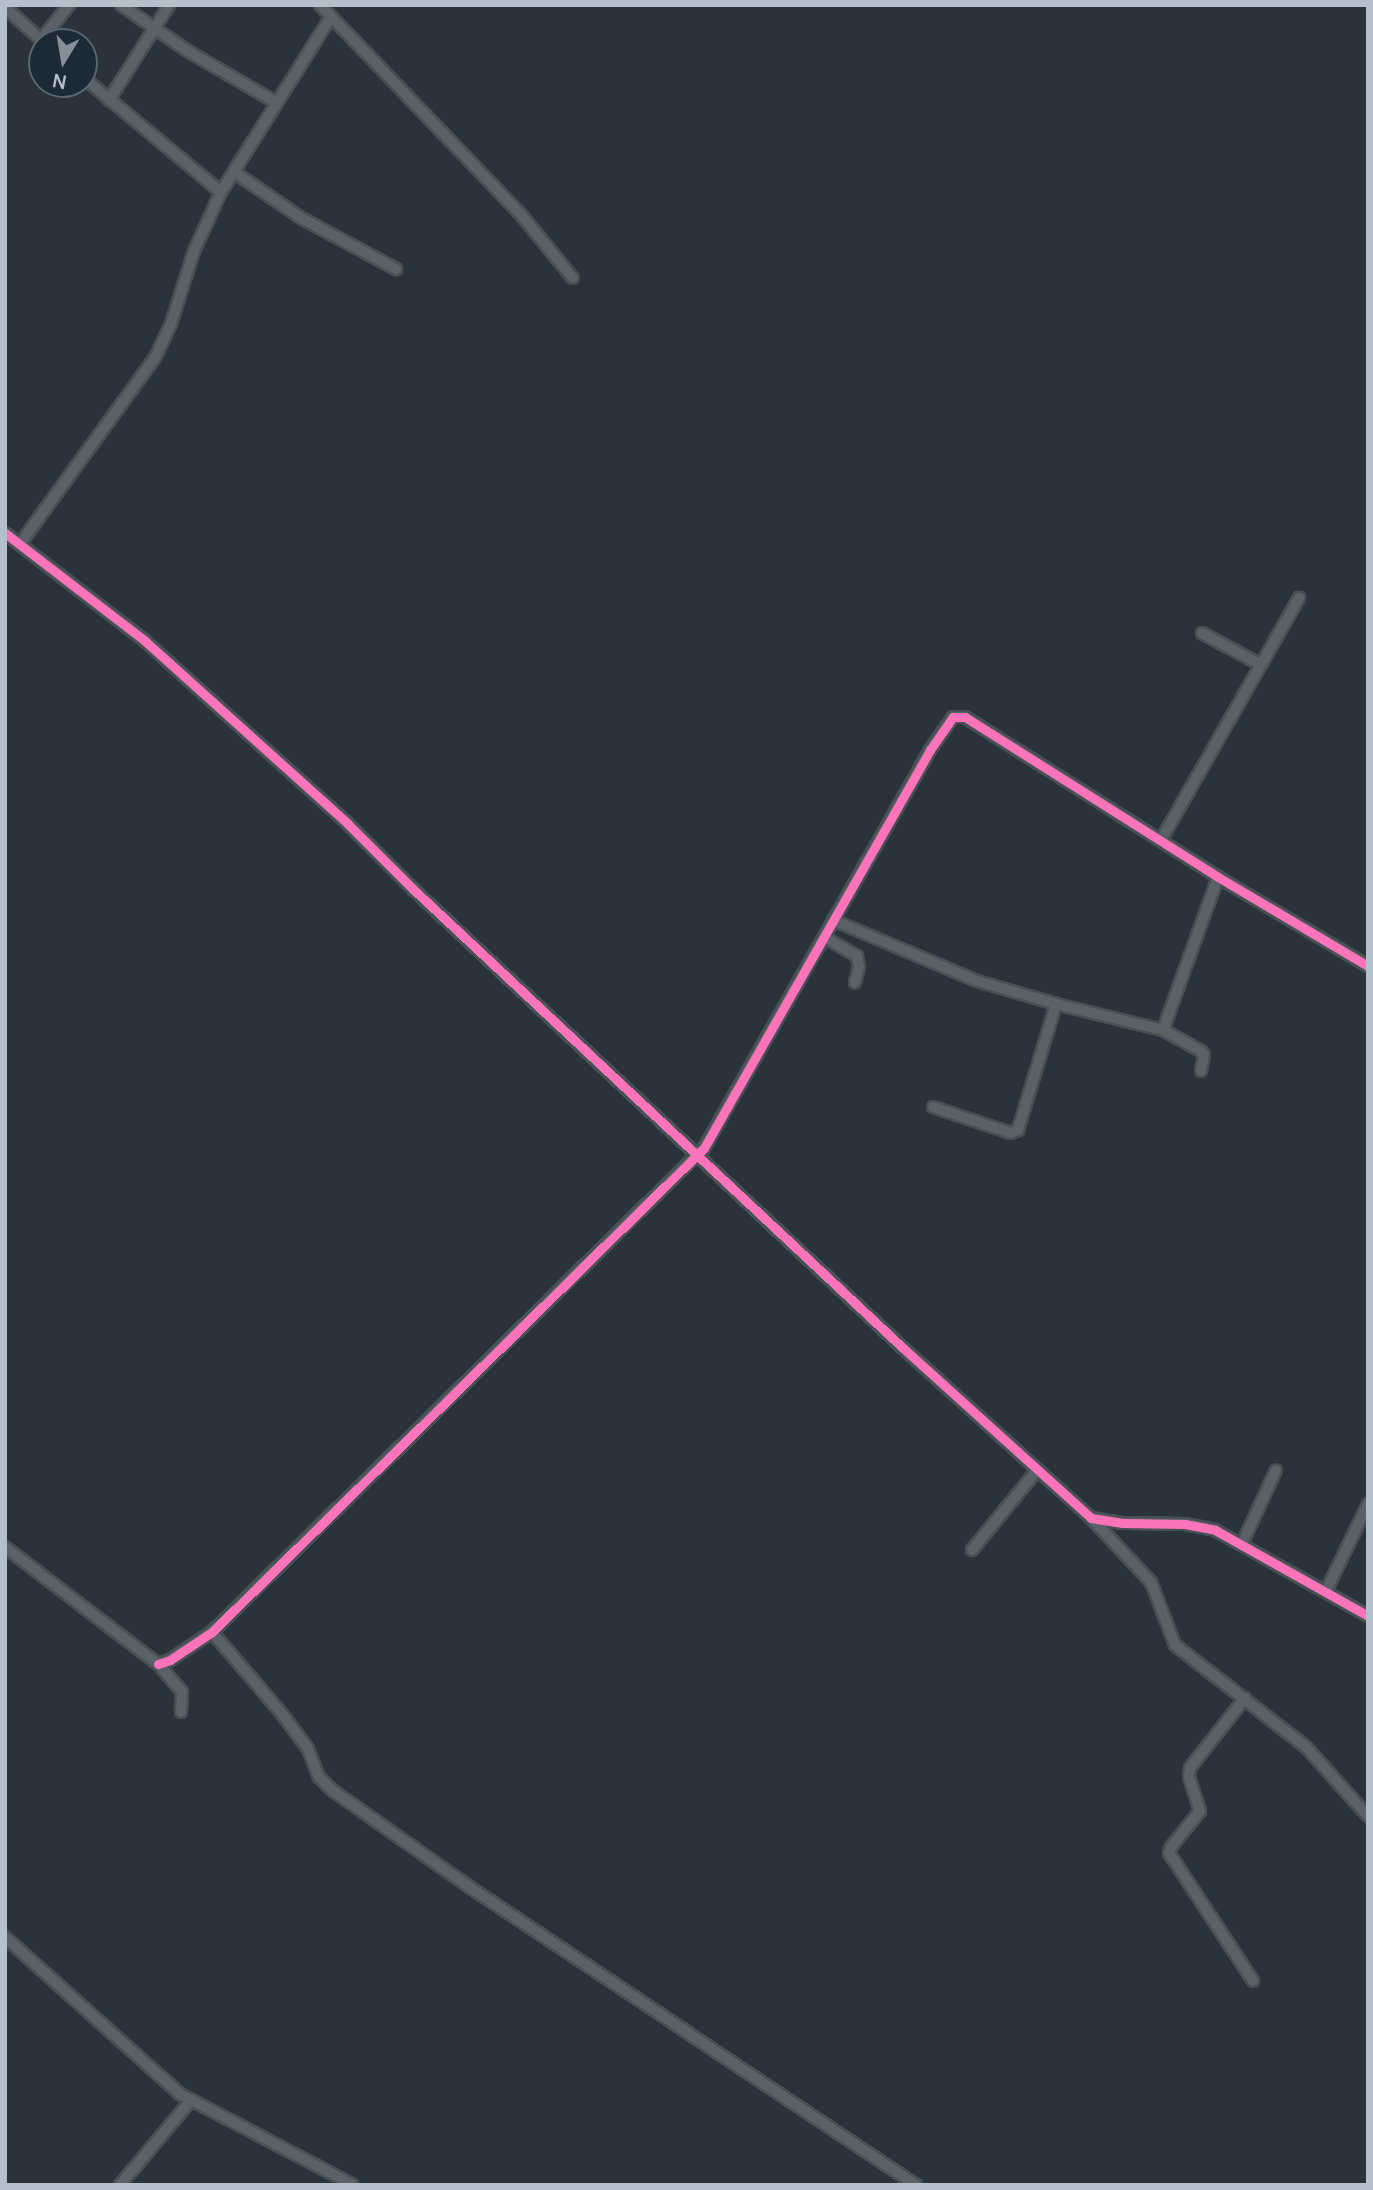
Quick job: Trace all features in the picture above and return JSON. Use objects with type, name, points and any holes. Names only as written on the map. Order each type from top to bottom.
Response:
[{"type":"street","points":[[52,28],[69,5]]},
{"type":"street","points":[[121,5],[153,29],[277,103]]},
{"type":"street","points":[[109,100],[169,5]]},
{"type":"street","points":[[320,5],[522,216],[573,278]]},
{"type":"street","points":[[5,7],[28,28]]},
{"type":"street","points":[[20,544],[156,356],[172,324],[194,251],[222,192],[330,18]]},
{"type":"street","points":[[98,90],[222,192]]},
{"type":"street","points":[[234,172],[303,219],[396,269]]},
{"type":"street","points":[[5,533],[145,641],[348,824],[903,1348],[1091,1518],[1151,1582],[1175,1645],[1306,1747],[1368,1816]]},
{"type":"street","points":[[1161,840],[1300,598]]},
{"type":"street","points":[[1202,633],[1261,665]]},
{"type":"street","points":[[158,1664],[170,1660],[212,1632],[698,1156],[714,1133],[930,750],[950,720],[957,716],[965,717],[1218,877],[1368,967]]},
{"type":"street","points":[[1163,1030],[1218,877]]},
{"type":"street","points":[[833,920],[977,981],[1056,1004],[1163,1030],[1205,1055],[1201,1071]]},
{"type":"street","points":[[824,937],[857,956],[859,967],[855,982]]},
{"type":"street","points":[[933,1107],[1011,1133],[1018,1130],[1056,1004]]},
{"type":"street","points":[[972,1550],[1038,1469]]},
{"type":"street","points":[[1242,1544],[1276,1470]]},
{"type":"street","points":[[1326,1591],[1368,1504]]},
{"type":"street","points":[[1091,1518],[1106,1522],[1202,1526],[1242,1544],[1368,1616]]},
{"type":"street","points":[[5,1548],[158,1664],[182,1692],[181,1712]]},
{"type":"street","points":[[212,1632],[282,1714],[308,1749],[319,1777],[332,1790],[471,1888],[916,2185]]},
{"type":"street","points":[[1245,1698],[1190,1768],[1189,1777],[1200,1811],[1169,1853],[1253,1981]]},
{"type":"street","points":[[5,1937],[162,2080],[191,2100],[353,2185]]},
{"type":"street","points":[[120,2185],[191,2100]]},
{"type":"cycle path","points":[[5,533],[145,641],[348,824],[413,889],[903,1348],[1091,1518],[1123,1523],[1185,1524],[1215,1530],[1368,1616]]},
{"type":"cycle path","points":[[158,1664],[170,1660],[212,1632],[704,1148],[930,750],[953,717],[965,717],[1218,877],[1368,966]]}]
